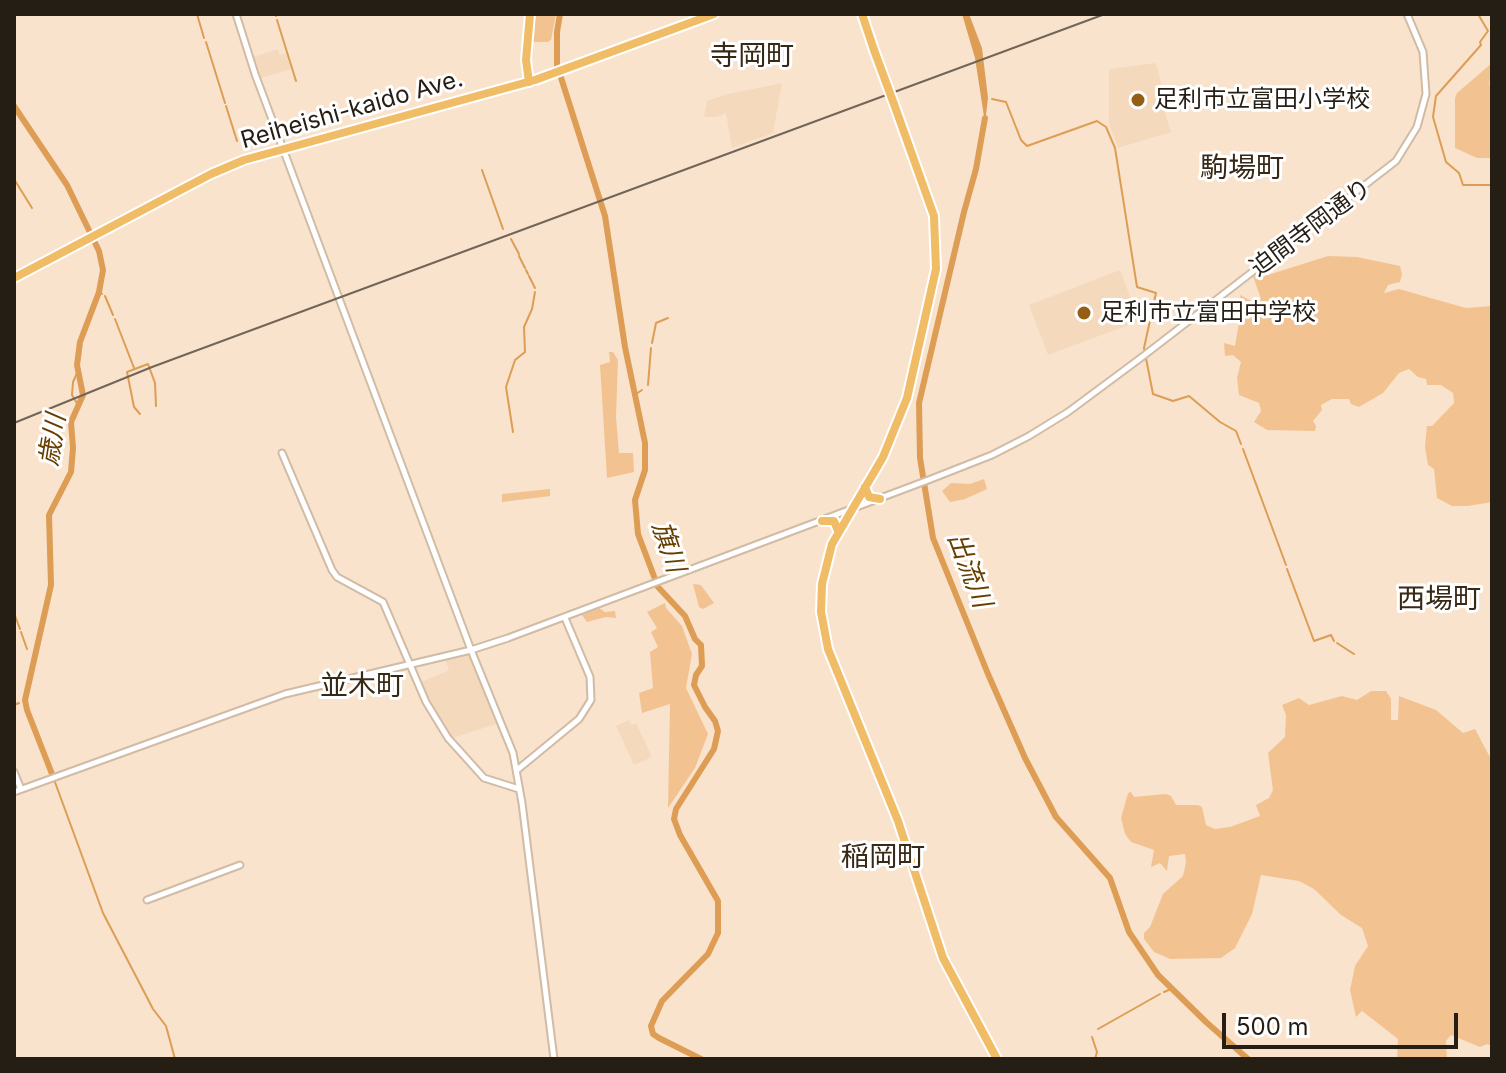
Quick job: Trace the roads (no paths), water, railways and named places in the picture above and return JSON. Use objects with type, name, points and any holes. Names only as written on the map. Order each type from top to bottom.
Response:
[{"type":"main road","points":[[530,14],[526,60],[531,81]]},
{"type":"main road","name":"Reiheishi-kaido Ave.","points":[[14,278],[221,169],[284,147],[531,81],[714,14]]},
{"type":"main road","points":[[862,14],[930,201],[937,257],[907,398],[888,446],[850,510],[827,557],[821,612],[828,649],[898,821],[943,958],[997,1059]]},
{"type":"main road","points":[[865,486],[869,497],[880,499]]},
{"type":"main road","points":[[822,521],[834,521],[838,532]]},
{"type":"street","points":[[236,14],[471,650],[502,723],[519,789],[554,1059]]},
{"type":"street","name":"迫間寺岡通り","points":[[880,499],[1010,447],[1068,412],[1396,161],[1417,127],[1426,89],[1423,52],[1407,14]]},
{"type":"street","points":[[282,453],[332,570],[337,577],[383,602],[408,665],[440,726],[484,778],[519,789]]},
{"type":"street","points":[[14,792],[285,694],[471,650],[565,618],[880,499]]},
{"type":"street","points":[[516,771],[579,719],[591,700],[590,677],[565,618]]},
{"type":"street","points":[[14,772],[21,789]]},
{"type":"street","points":[[147,900],[240,865]]},
{"type":"waterway","points":[[197,14],[204,38]]},
{"type":"waterway","name":"旗川","points":[[560,14],[557,65],[605,216],[625,347],[645,443],[645,470],[635,500],[638,534],[658,587],[685,616],[701,645],[702,666],[694,685],[718,731],[714,749],[676,809],[674,819],[718,901],[718,933],[708,954],[662,1001],[651,1026],[653,1034],[659,1038],[701,1059]]},
{"type":"waterway","points":[[1478,14],[1488,31],[1481,45],[1436,96],[1433,117],[1446,162],[1459,173],[1463,185],[1492,185]]},
{"type":"waterway","points":[[277,20],[296,81]]},
{"type":"waterway","points":[[206,42],[225,103]]},
{"type":"waterway","points":[[992,99],[1006,102],[1021,140],[1027,146],[1097,121],[1106,127],[1115,148],[1137,287],[1156,293],[1144,348],[1153,394],[1173,401],[1189,396],[1236,431],[1241,444]]},
{"type":"waterway","name":"歳川","points":[[14,106],[67,185],[99,251],[103,270],[99,292],[80,342],[77,365],[83,395],[71,422],[71,472],[49,515],[51,585],[25,700],[52,774]]},
{"type":"waterway","points":[[226,106],[237,141]]},
{"type":"waterway","name":"出流川","points":[[985,118],[976,169],[919,403],[920,458],[933,538],[1025,758],[1056,817],[1110,878],[1129,932],[1158,975],[1248,1059]]},
{"type":"waterway","points":[[482,170],[503,229]]},
{"type":"waterway","points":[[14,179],[32,208]]},
{"type":"waterway","points":[[511,239],[519,254]]},
{"type":"waterway","points":[[519,256],[525,268]]},
{"type":"waterway","points":[[526,270],[528,274]]},
{"type":"waterway","points":[[529,276],[535,288]]},
{"type":"waterway","points":[[513,432],[506,387],[515,360],[525,352],[524,327],[535,292]]},
{"type":"waterway","points":[[105,296],[113,315]]},
{"type":"waterway","points":[[652,343],[656,323],[668,318]]},
{"type":"waterway","points":[[115,319],[134,368]]},
{"type":"waterway","points":[[648,385],[651,348]]},
{"type":"waterway","points":[[140,414],[134,407],[127,372],[148,364],[155,383],[156,406]]},
{"type":"waterway","points":[[78,371],[72,395],[79,407]]},
{"type":"waterway","points":[[636,394],[642,390]]},
{"type":"waterway","points":[[1243,449],[1286,565]]},
{"type":"waterway","points":[[1287,569],[1314,641],[1331,635],[1334,641]]},
{"type":"waterway","points":[[14,613],[20,629]]},
{"type":"waterway","points":[[21,632],[27,649]]},
{"type":"waterway","points":[[1337,643],[1354,654]]},
{"type":"waterway","points":[[14,705],[19,703]]},
{"type":"waterway","name":"歳川","points":[[52,774],[103,913],[153,1009],[166,1026],[175,1059]]},
{"type":"waterway","points":[[1164,992],[1171,989]]},
{"type":"waterway","points":[[1098,1029],[1160,994]]},
{"type":"waterway","points":[[1092,1037],[1097,1052],[1095,1059]]},
{"type":"waterway","points":[[14,1051],[15,1059]]},
{"type":"railway","points":[[14,423],[152,367],[1105,14]]},
{"type":"place","name":"足利市立富田小学校","points":[[1138,100]]},
{"type":"place","name":"足利市立富田中学校","points":[[1084,313]]},
{"type":"district","name":"寺岡町","points":[[752,57]]},
{"type":"district","name":"駒場町","points":[[1242,169]]},
{"type":"district","name":"西場町","points":[[1439,600]]},
{"type":"district","name":"並木町","points":[[362,687]]},
{"type":"district","name":"稲岡町","points":[[883,858]]}]
